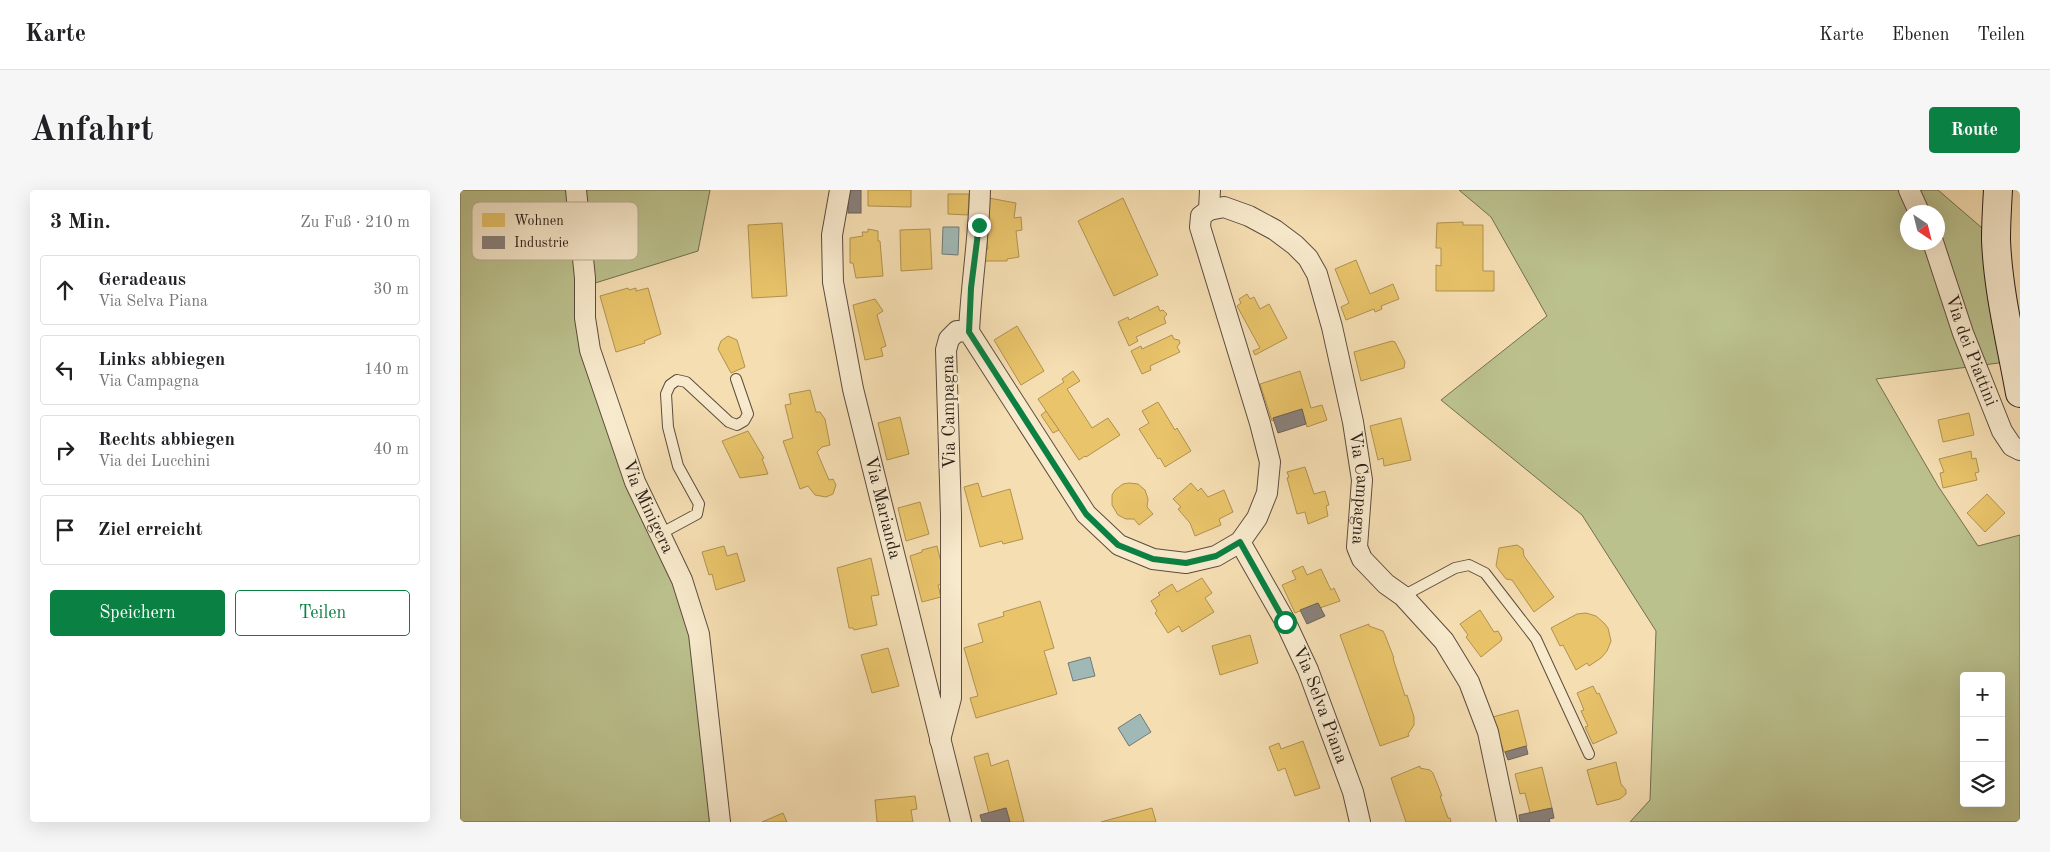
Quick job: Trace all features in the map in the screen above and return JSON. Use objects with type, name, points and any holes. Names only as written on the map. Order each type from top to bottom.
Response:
[{"type":"main road","points":[[1998,190],[1996,240],[1998,260],[2020,393]]},
{"type":"street","name":"Via Marianda","points":[[840,190],[832,235],[833,282],[847,360],[961,822]]},
{"type":"street","points":[[969,332],[971,288],[979,225],[980,190]]},
{"type":"street","name":"Via Campagna","points":[[1209,210],[1210,190]]},
{"type":"street","points":[[1909,190],[1916,205]]},
{"type":"street","name":"Via Campagna","points":[[940,740],[950,698],[951,662],[951,515],[946,350],[950,339],[957,331],[969,332],[1086,514],[1118,545],[1153,559],[1186,563],[1216,556],[1240,542],[1257,518],[1267,493],[1270,462],[1260,423],[1200,227],[1201,216],[1209,210],[1224,207],[1249,216],[1275,230],[1295,245],[1308,258],[1317,274],[1332,327],[1353,422],[1362,480],[1357,547],[1362,559],[1386,584],[1402,596],[1444,641],[1470,682],[1488,732],[1506,822]]},
{"type":"street","name":"Via dei Piattini","points":[[1936,250],[1963,333],[2002,431],[2012,446],[2020,450]]},
{"type":"street","name":"Via Minigera","points":[[583,260],[586,318],[590,350],[635,482],[682,580],[699,634],[720,822]]},
{"type":"street","name":"Via Selva Piana","points":[[1240,542],[1285,622],[1308,670],[1353,792],[1360,822]]},
{"type":"lane","points":[[660,534],[697,514],[699,504],[678,466],[668,427],[666,394],[670,385],[677,380],[686,382],[730,422],[737,425],[744,421],[748,414],[736,379]]},
{"type":"lane","points":[[1402,596],[1455,568],[1469,565],[1485,573],[1536,639],[1589,754]]},
{"type":"green space","points":[[460,190],[710,190],[698,251],[592,284],[590,350],[682,580],[720,822],[460,822]]},
{"type":"green space","points":[[1459,190],[1938,190],[1996,240],[2014,361],[1876,379],[1938,486],[1978,546],[2020,535],[2020,822],[1630,822],[1650,800],[1656,631],[1582,515],[1441,400],[1547,316],[1491,217]]},
{"type":"water","points":[[943,227],[959,227],[958,255],[942,254]]},
{"type":"water","points":[[1090,657],[1095,676],[1073,681],[1068,663]]},
{"type":"water","points":[[1140,714],[1151,732],[1129,746],[1118,728]]},
{"type":"building: Wohnen","points":[[868,190],[911,190],[911,207],[868,206]]},
{"type":"building: Wohnen","points":[[948,194],[969,194],[968,215],[948,214]]},
{"type":"building: Wohnen","points":[[989,198],[1016,203],[1014,218],[1021,217],[1022,230],[1016,231],[1019,257],[1007,259],[1007,261],[985,261],[984,250],[988,249],[985,222]]},
{"type":"building: Wohnen","points":[[1123,198],[1158,275],[1114,296],[1078,221]]},
{"type":"building: Wohnen","points":[[1463,222],[1463,225],[1483,225],[1483,271],[1494,271],[1494,291],[1436,291],[1436,265],[1441,266],[1441,248],[1436,248],[1437,223]]},
{"type":"building: Wohnen","points":[[782,223],[787,296],[752,298],[748,225]]},
{"type":"building: Wohnen","points":[[868,229],[878,231],[883,276],[856,278],[853,263],[850,263],[850,238],[863,236],[862,232],[868,232]]},
{"type":"building: Wohnen","points":[[930,229],[932,269],[901,271],[900,230]]},
{"type":"building: Wohnen","points":[[1356,260],[1370,294],[1393,284],[1399,299],[1381,306],[1382,309],[1375,312],[1374,309],[1346,320],[1341,307],[1349,303],[1335,269]]},
{"type":"building: Wohnen","points":[[628,288],[629,290],[636,288],[636,291],[648,288],[661,334],[644,341],[645,343],[616,352],[600,296]]},
{"type":"building: Wohnen","points":[[1247,294],[1250,299],[1254,297],[1260,309],[1269,304],[1287,338],[1255,355],[1253,351],[1260,348],[1237,306],[1241,303],[1239,299]]},
{"type":"building: Wohnen","points":[[875,299],[883,311],[877,315],[886,346],[881,348],[883,356],[865,360],[853,305]]},
{"type":"building: Wohnen","points":[[1158,306],[1160,311],[1163,310],[1167,314],[1164,318],[1166,323],[1136,337],[1138,341],[1129,346],[1118,322],[1128,317],[1129,320]]},
{"type":"building: Wohnen","points":[[1017,326],[1044,371],[1021,385],[994,340]]},
{"type":"building: Wohnen","points":[[1172,335],[1174,339],[1179,340],[1180,343],[1177,347],[1180,352],[1150,366],[1151,370],[1142,374],[1131,351],[1141,346],[1142,349]]},
{"type":"building: Wohnen","points":[[728,336],[737,340],[745,367],[731,373],[718,349],[721,341]]},
{"type":"building: Wohnen","points":[[1392,341],[1395,342],[1405,362],[1404,368],[1361,381],[1354,352]]},
{"type":"building: Wohnen","points":[[1073,371],[1080,381],[1067,389],[1092,428],[1108,418],[1120,435],[1079,460],[1038,399],[1064,382],[1062,379]]},
{"type":"building: Wohnen","points":[[1300,371],[1311,408],[1322,405],[1327,420],[1307,427],[1302,409],[1273,418],[1274,420],[1272,421],[1260,384]]},
{"type":"building: Wohnen","points":[[810,390],[816,412],[820,412],[825,419],[830,445],[822,447],[817,452],[829,480],[833,479],[836,485],[833,494],[826,497],[815,495],[808,486],[800,489],[783,441],[793,438],[785,405],[791,404],[789,394]]},
{"type":"building: Wohnen","points":[[1158,402],[1175,430],[1177,428],[1191,451],[1165,467],[1139,429],[1149,423],[1142,411]]},
{"type":"building: Wohnen","points":[[1046,411],[1059,430],[1053,433],[1041,415]]},
{"type":"building: Wohnen","points":[[1969,413],[1974,435],[1943,442],[1938,420]]},
{"type":"building: Wohnen","points":[[900,417],[909,454],[887,460],[878,423]]},
{"type":"building: Wohnen","points":[[1401,418],[1411,460],[1384,466],[1383,458],[1378,460],[1370,426]]},
{"type":"building: Wohnen","points":[[748,431],[764,458],[762,459],[768,474],[740,478],[722,441]]},
{"type":"building: Wohnen","points":[[1971,451],[1972,459],[1976,458],[1979,472],[1975,473],[1977,480],[1943,488],[1940,473],[1944,472],[1939,459]]},
{"type":"building: Wohnen","points":[[1305,467],[1314,494],[1325,491],[1329,505],[1326,506],[1328,516],[1308,524],[1305,512],[1297,514],[1287,478],[1289,477],[1287,472]]},
{"type":"building: Wohnen","points":[[978,483],[982,497],[1010,489],[1023,539],[1003,544],[1002,541],[980,547],[964,487]]},
{"type":"building: Wohnen","points":[[1191,483],[1198,491],[1201,488],[1208,497],[1224,490],[1233,512],[1219,519],[1221,525],[1195,536],[1190,523],[1178,509],[1181,507],[1173,499]]},
{"type":"building: Wohnen","points":[[1123,484],[1138,484],[1145,490],[1148,499],[1147,507],[1153,514],[1139,525],[1134,519],[1126,519],[1118,515],[1112,505],[1112,495],[1115,490]]},
{"type":"building: Wohnen","points":[[1987,494],[2005,513],[1985,532],[1967,513]]},
{"type":"building: Wohnen","points":[[920,502],[929,534],[906,541],[898,508]]},
{"type":"building: Wohnen","points":[[1517,545],[1523,549],[1524,556],[1554,597],[1534,612],[1512,580],[1506,579],[1496,566],[1499,548]]},
{"type":"building: Wohnen","points":[[724,546],[727,556],[737,553],[745,581],[716,590],[712,574],[709,575],[702,552]]},
{"type":"building: Wohnen","points":[[937,546],[946,583],[938,585],[941,597],[922,602],[910,556]]},
{"type":"building: Wohnen","points":[[871,558],[879,595],[871,596],[877,625],[854,630],[849,628],[837,568]]},
{"type":"building: Wohnen","points":[[1303,566],[1307,575],[1321,569],[1331,590],[1334,588],[1340,601],[1320,608],[1318,603],[1295,613],[1282,585],[1296,579],[1292,571]]},
{"type":"building: Wohnen","points":[[1202,578],[1212,593],[1205,598],[1214,612],[1182,632],[1179,626],[1168,633],[1155,613],[1157,611],[1151,601],[1160,595],[1158,593],[1172,584],[1177,592]]},
{"type":"building: Wohnen","points":[[1040,601],[1054,648],[1044,651],[1057,694],[976,718],[970,698],[978,696],[964,648],[983,642],[978,624],[1004,616],[1003,612]]},
{"type":"building: Wohnen","points":[[1480,610],[1494,632],[1498,631],[1502,638],[1501,641],[1481,657],[1466,637],[1468,635],[1460,624]]},
{"type":"building: Wohnen","points":[[1586,613],[1596,616],[1604,623],[1608,628],[1611,641],[1607,651],[1601,658],[1589,666],[1587,663],[1576,670],[1563,645],[1560,646],[1551,628],[1577,614]]},
{"type":"building: Wohnen","points":[[1369,624],[1369,626],[1383,631],[1385,635],[1414,717],[1414,725],[1408,734],[1409,736],[1380,746],[1340,635]]},
{"type":"building: Wohnen","points":[[1250,635],[1258,663],[1220,675],[1212,646]]},
{"type":"building: Wohnen","points":[[888,648],[899,686],[872,693],[861,655]]},
{"type":"building: Wohnen","points":[[1593,686],[1597,694],[1599,693],[1617,733],[1593,744],[1585,727],[1588,726],[1581,711],[1584,710],[1577,693]]},
{"type":"building: Wohnen","points":[[1518,710],[1527,746],[1504,752],[1493,717]]},
{"type":"building: Wohnen","points":[[1303,741],[1320,788],[1295,796],[1285,768],[1278,771],[1269,747],[1279,743],[1281,749]]},
{"type":"building: Wohnen","points":[[988,753],[991,766],[1008,760],[1024,822],[1010,822],[1006,808],[989,813],[974,757]]},
{"type":"building: Wohnen","points":[[1616,762],[1621,784],[1626,790],[1626,794],[1620,799],[1597,805],[1587,770]]},
{"type":"building: Wohnen","points":[[1420,766],[1420,768],[1430,770],[1433,773],[1451,822],[1406,822],[1391,778]]},
{"type":"building: Wohnen","points":[[1542,767],[1552,808],[1530,813],[1525,793],[1520,794],[1515,774]]},
{"type":"building: Wohnen","points":[[915,796],[917,809],[911,810],[913,822],[877,822],[875,800]]},
{"type":"building: Wohnen","points":[[1152,808],[1156,822],[1101,822]]},
{"type":"building: Wohnen","points":[[783,813],[787,822],[762,822]]},
{"type":"building: Industrie","points":[[848,190],[861,190],[861,213],[848,213]]},
{"type":"building: Industrie","points":[[1302,409],[1306,424],[1278,433],[1273,418]]},
{"type":"building: Industrie","points":[[1318,603],[1325,616],[1307,624],[1300,610]]},
{"type":"building: Industrie","points":[[1526,746],[1528,754],[1508,760],[1505,752]]},
{"type":"building: Industrie","points":[[1006,808],[1010,822],[982,822],[980,815]]},
{"type":"building: Industrie","points":[[1552,808],[1554,818],[1549,819],[1550,822],[1520,822],[1519,815]]},
{"type":"route","points":[[979,225],[971,288],[969,332],[1086,514],[1118,545],[1153,559],[1186,563],[1216,556],[1240,542],[1285,622]]}]
